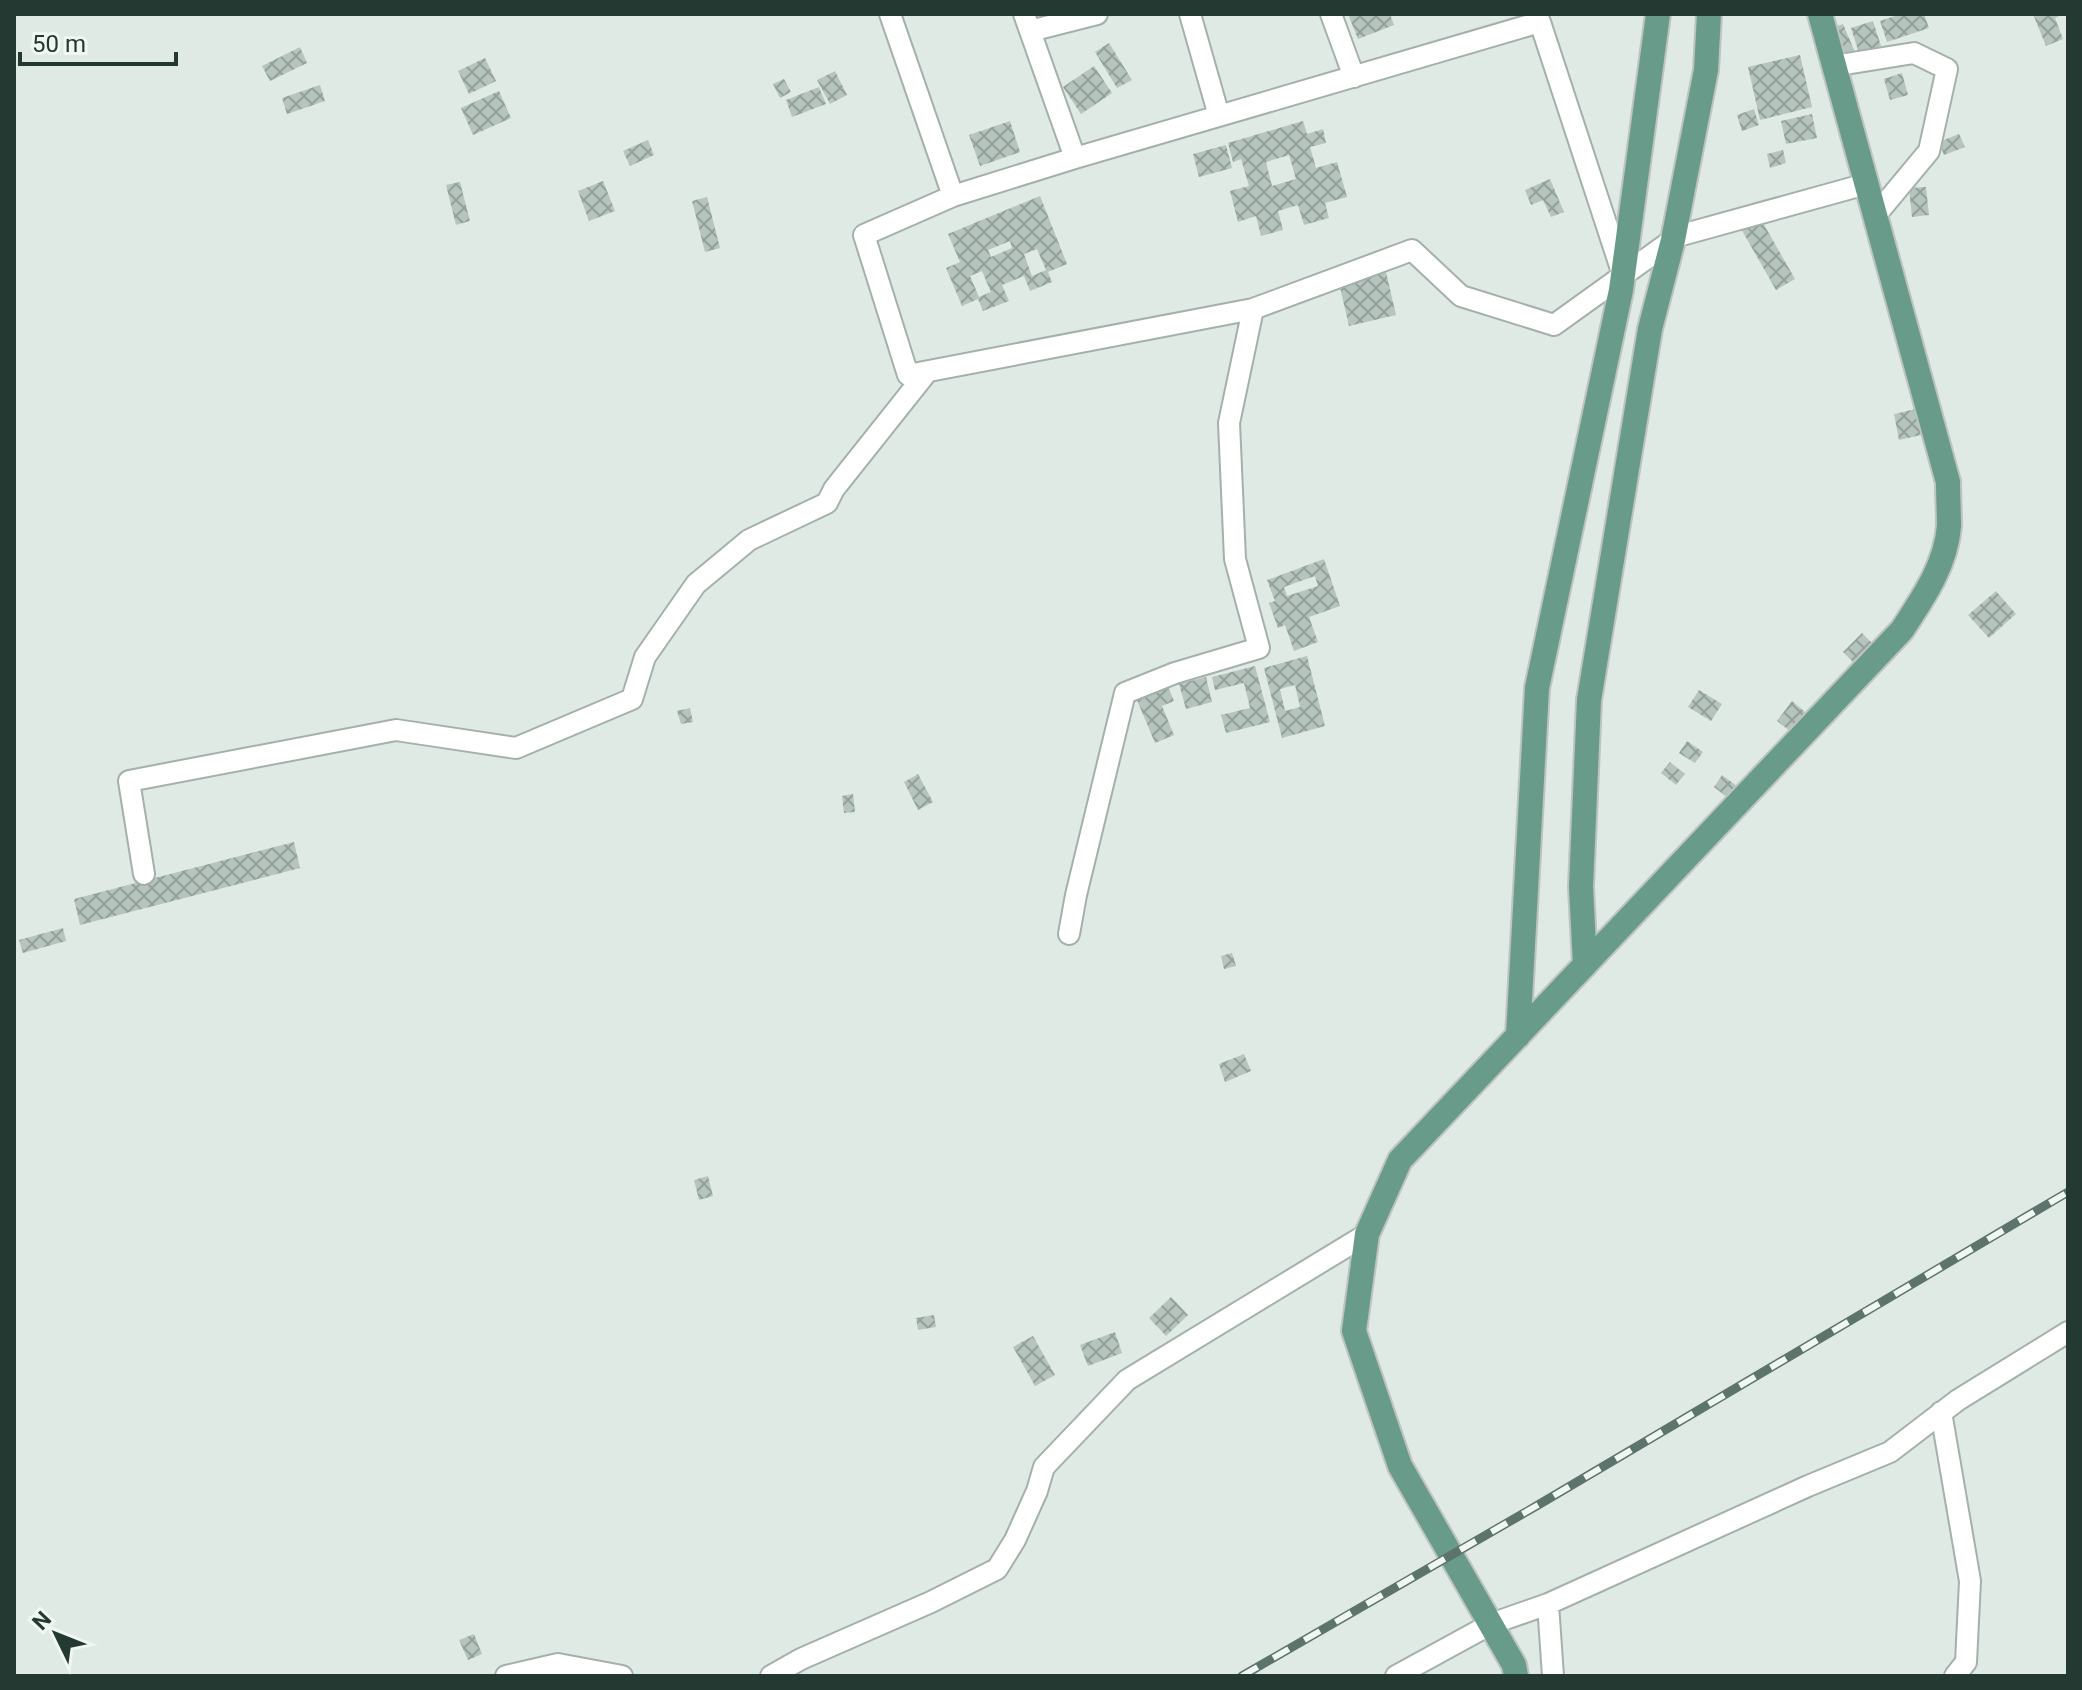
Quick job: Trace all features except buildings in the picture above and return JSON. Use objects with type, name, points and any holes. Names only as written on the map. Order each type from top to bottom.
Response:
[{"type":"main road","points":[[1518,1036],[1537,688],[1623,276],[1658,14]]},
{"type":"main road","points":[[1585,965],[1581,887],[1589,700],[1650,329],[1673,240],[1706,70],[1709,14]]},
{"type":"main road","points":[[1516,1676],[1514,1665],[1400,1466],[1354,1331],[1367,1234],[1400,1160],[1902,630],[1929,588],[1943,556],[1949,528],[1948,482],[1820,14]]},
{"type":"street","points":[[890,14],[953,196]]},
{"type":"street","points":[[1075,158],[1027,23],[1097,14]]},
{"type":"street","points":[[1190,14],[1219,116]]},
{"type":"street","points":[[1331,14],[1354,77]]},
{"type":"street","points":[[1623,276],[1540,22],[953,196],[864,235],[908,375],[1253,309],[1412,250],[1461,296],[1554,325],[1623,276],[1678,236],[1866,184]]},
{"type":"street","points":[[1833,66],[1914,53],[1947,69],[1929,151],[1875,216]]},
{"type":"street","points":[[1069,934],[1125,693],[1175,673],[1259,648],[1235,559],[1229,423],[1253,309]]},
{"type":"street","points":[[144,874],[129,781],[396,730],[516,748],[632,699],[645,657],[696,584],[749,540],[827,503],[834,489],[927,372]]},
{"type":"street","points":[[771,1676],[801,1659],[931,1602],[997,1569],[1015,1540],[1044,1467],[1127,1380],[1367,1234]]},
{"type":"street","points":[[1396,1676],[1491,1624],[1548,1604],[1890,1452],[1941,1412],[2068,1332]]},
{"type":"street","points":[[1941,1412],[1970,1581],[1966,1662],[1955,1676]]},
{"type":"street","points":[[1548,1604],[1553,1676]]},
{"type":"street","points":[[506,1676],[558,1664],[622,1676]]},
{"type":"railway","points":[[1242,1676],[2068,1192]]}]
